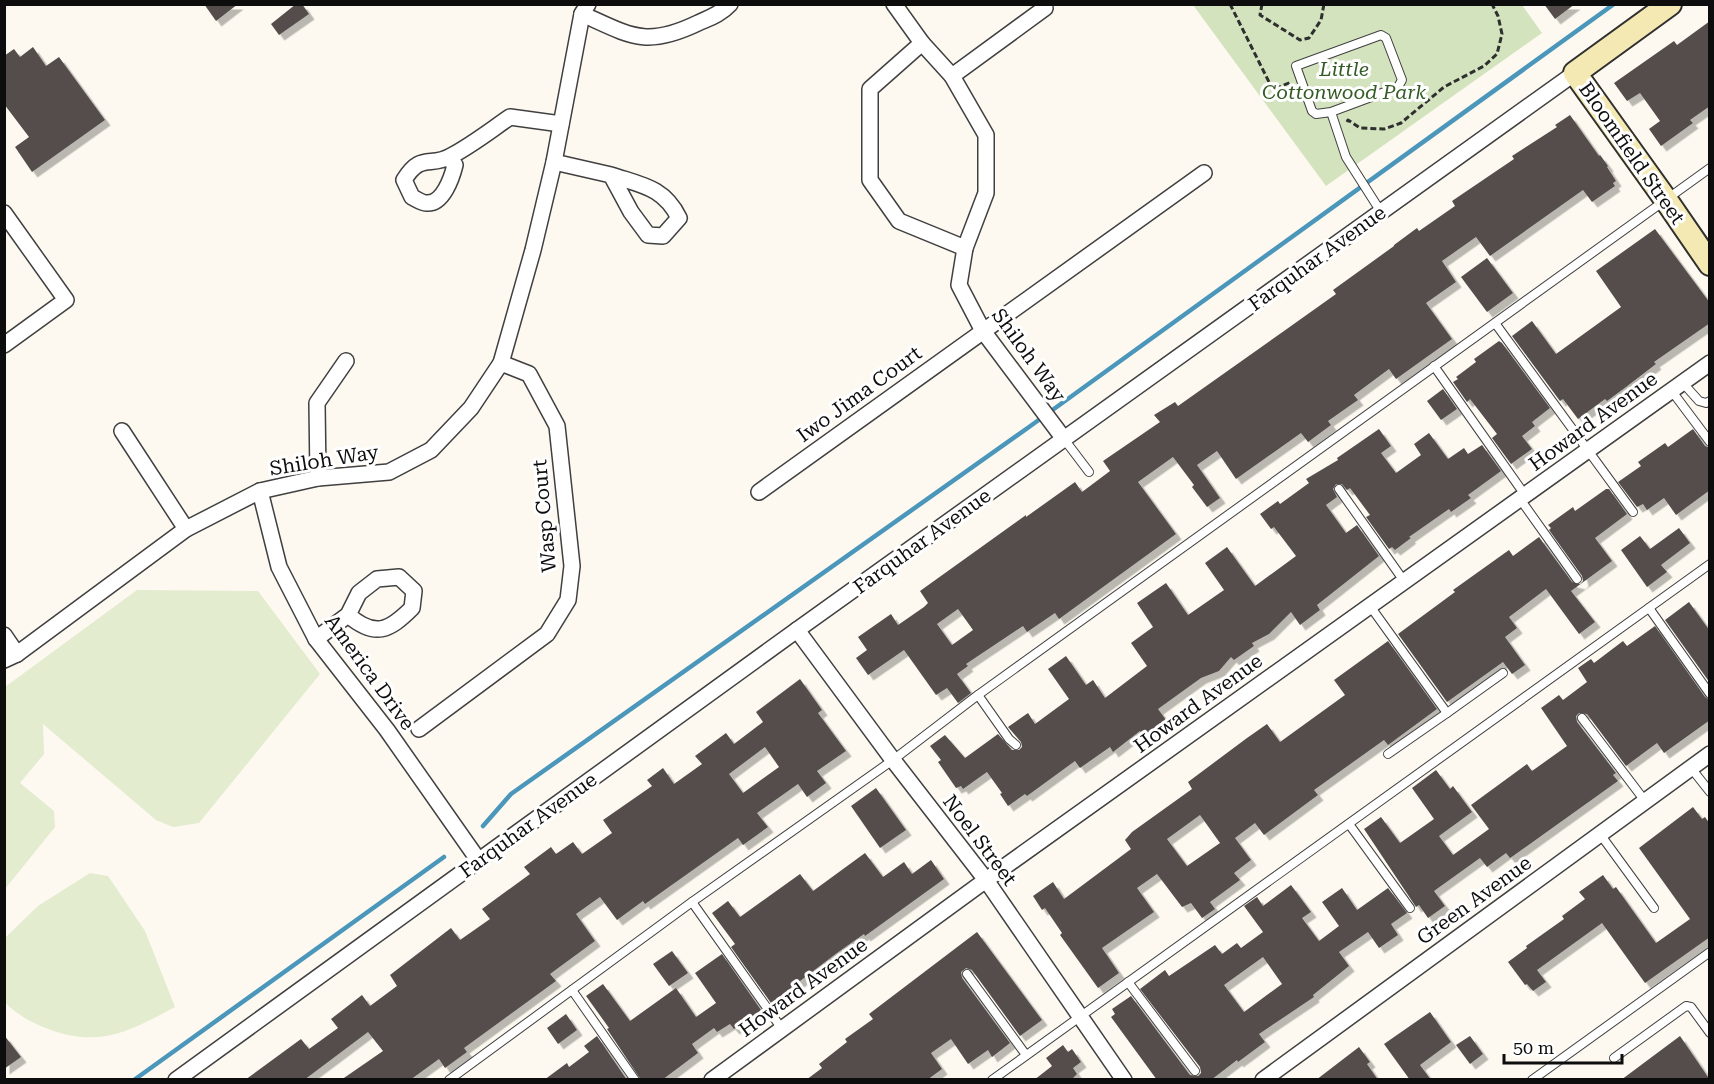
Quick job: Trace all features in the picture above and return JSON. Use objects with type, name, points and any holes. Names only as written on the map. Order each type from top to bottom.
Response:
[{"type":"street","points":[[585,9],[630,36],[655,37],[674,35],[723,11],[730,4]]},
{"type":"street","name":"Shiloh Way","points":[[894,4],[922,43],[952,76],[987,135],[986,194],[965,248],[959,285],[983,331],[1064,439]]},
{"type":"street","name":"Farquhar Avenue","points":[[176,1080],[797,630],[1670,4]]},
{"type":"street","points":[[952,76],[1045,8]]},
{"type":"street","name":"Shiloh Way","points":[[11,657],[186,529],[260,491],[318,478],[389,472],[431,450],[471,408],[501,363],[533,250],[554,162],[585,9]]},
{"type":"street","points":[[922,43],[870,89],[870,180],[898,221],[965,248]]},
{"type":"street","name":"Bloomfield Street","points":[[1575,73],[1710,264]]},
{"type":"street","points":[[449,158],[510,117],[561,124]]},
{"type":"street","points":[[554,162],[611,175],[652,189],[671,203],[678,218],[663,236],[648,235],[631,212],[611,175]]},
{"type":"street","name":"Iwo Jima Court","points":[[759,492],[1204,173]]},
{"type":"street","points":[[4,213],[66,300],[4,345]]},
{"type":"street","points":[[318,478],[317,403],[346,361]]},
{"type":"street","name":"Wasp Court","points":[[419,729],[547,634],[568,600],[572,566],[557,426],[529,374],[501,363]]},
{"type":"street","name":"Howard Avenue","points":[[712,1080],[986,880],[1710,363]]},
{"type":"street","points":[[122,431],[186,529]]},
{"type":"street","name":"America Drive","points":[[260,491],[279,567],[316,639],[387,730],[479,861]]},
{"type":"street","points":[[316,639],[348,615]]},
{"type":"street","name":"Noel Street","points":[[797,630],[893,760],[986,880],[1124,1080]]},
{"type":"street","points":[[4,635],[11,657]]},
{"type":"street","name":"Green Avenue","points":[[1263,1080],[1710,754]]},
{"type":"lane","points":[[1381,35],[1386,38],[1402,80],[1398,87],[1331,112],[1316,114],[1312,111],[1296,66],[1381,35]]},
{"type":"lane","points":[[1331,112],[1346,157],[1381,212]]},
{"type":"lane","points":[[449,1080],[692,902],[893,760],[978,695],[1710,168]]},
{"type":"lane","points":[[1495,323],[1633,512]]},
{"type":"lane","points":[[1434,366],[1577,579]]},
{"type":"lane","points":[[1677,386],[1699,401],[1706,403],[1710,401]]},
{"type":"lane","points":[[1677,386],[1710,442]]},
{"type":"lane","points":[[1064,439],[1089,472]]},
{"type":"lane","points":[[1339,489],[1404,581]]},
{"type":"lane","points":[[992,1080],[1710,564]]},
{"type":"lane","points":[[1370,606],[1446,713]]},
{"type":"lane","points":[[1649,608],[1710,694]]},
{"type":"lane","points":[[1388,754],[1503,674]]},
{"type":"lane","points":[[978,695],[1009,739],[1016,745]]},
{"type":"lane","points":[[1582,718],[1645,801]]},
{"type":"lane","points":[[1691,768],[1710,792]]},
{"type":"lane","points":[[1349,824],[1410,908]]},
{"type":"lane","points":[[1600,834],[1654,908]]},
{"type":"lane","points":[[692,902],[782,1029]]},
{"type":"lane","points":[[1532,1080],[1710,952]]},
{"type":"lane","points":[[967,974],[1026,1055]]},
{"type":"lane","points":[[1128,982],[1195,1071]]},
{"type":"lane","points":[[572,990],[635,1080]]},
{"type":"lane","points":[[1614,1058],[1686,1006],[1691,1007],[1710,1032]]},
{"type":"path","points":[[1230,4],[1273,90],[1300,78]]},
{"type":"path","points":[[1262,4],[1260,15],[1299,40],[1309,38],[1321,20],[1324,4]]},
{"type":"path","points":[[1344,125],[1348,120],[1360,128],[1384,129],[1401,123],[1444,87],[1484,66],[1497,54],[1502,34],[1498,16],[1492,4]]},
{"type":"green space","name":"Little Cottonwood Park","points":[[1193,5],[1522,5],[1542,33],[1326,186]]},
{"type":"green space","points":[[137,590],[258,591],[320,674],[199,823],[173,827],[156,820],[43,724],[44,754],[20,783],[54,811],[55,827],[5,889],[5,687]]},
{"type":"green space","points":[[90,873],[108,876],[145,931],[175,1007],[126,1031],[96,1037],[80,1037],[62,1034],[32,1022],[4,1001],[5,938],[38,906]]},
{"type":"building","points":[[204,4],[238,4],[216,21]]},
{"type":"building","points":[[296,4],[302,4],[309,14],[279,35],[271,24]]},
{"type":"building","points":[[1544,4],[1575,4],[1555,19]]},
{"type":"building","points":[[1710,21],[1710,106],[1690,120],[1693,123],[1661,146],[1649,129],[1660,121],[1640,93],[1627,101],[1614,83],[1674,41],[1677,45]]},
{"type":"building","points":[[33,47],[46,66],[59,57],[105,120],[32,172],[15,147],[29,137],[4,104],[4,56],[14,49],[20,57]]},
{"type":"building","points":[[1570,115],[1608,166],[1616,181],[1613,183],[1615,186],[1592,202],[1583,190],[1490,256],[1476,237],[1442,261],[1456,282],[1426,303],[1452,339],[1396,379],[1389,369],[1354,395],[1358,400],[1328,421],[1331,425],[1308,442],[1301,433],[1236,479],[1217,451],[1197,465],[1220,498],[1207,507],[1173,457],[1138,482],[1176,534],[1059,619],[1055,613],[1027,632],[1023,626],[966,664],[968,666],[957,674],[971,693],[958,703],[947,688],[936,695],[904,650],[868,675],[856,658],[867,650],[858,637],[891,614],[898,625],[924,607],[928,603],[920,591],[1075,482],[1082,492],[1110,471],[1103,461],[1160,422],[1154,415],[1175,402],[1178,406],[1336,294],[1333,290],[1417,228],[1419,231],[1455,206],[1452,201],[1514,159],[1512,156],[1557,127],[1555,125]],"holes":[[[958,609],[973,630],[952,645],[937,624]]]},
{"type":"building","points":[[1655,229],[1710,303],[1710,323],[1654,362],[1656,364],[1607,401],[1605,399],[1578,419],[1563,399],[1560,401],[1512,336],[1532,321],[1556,354],[1621,307],[1596,271]]},
{"type":"building","points":[[1487,258],[1513,293],[1487,312],[1461,277]]},
{"type":"building","points":[[1499,341],[1550,408],[1532,422],[1535,426],[1522,436],[1532,449],[1511,464],[1492,438],[1497,434],[1470,399],[1467,402],[1453,382],[1458,379],[1456,377],[1476,362],[1474,359]]},
{"type":"building","points":[[1443,389],[1457,409],[1441,420],[1427,401]]},
{"type":"building","points":[[1379,429],[1391,446],[1381,453],[1396,473],[1421,455],[1414,444],[1429,433],[1448,459],[1464,448],[1468,454],[1482,445],[1501,471],[1468,495],[1471,498],[1451,512],[1449,509],[1409,537],[1411,538],[1395,550],[1392,547],[1389,549],[1366,517],[1370,515],[1350,488],[1347,490],[1342,484],[1336,484],[1333,489],[1337,497],[1326,505],[1346,533],[1357,525],[1379,556],[1317,605],[1320,610],[1300,625],[1291,612],[1269,634],[1252,643],[1254,646],[1234,660],[1231,657],[1219,671],[1201,678],[1158,709],[1166,720],[1144,736],[1140,731],[1113,752],[1110,747],[1080,768],[1075,761],[1027,796],[1025,794],[1008,806],[987,772],[963,789],[961,786],[956,788],[938,762],[941,760],[930,746],[945,735],[965,758],[998,734],[1012,750],[1019,750],[1022,747],[1021,742],[1008,727],[1028,713],[1035,724],[1069,699],[1048,669],[1066,656],[1086,685],[1093,680],[1105,698],[1147,666],[1131,643],[1153,627],[1137,603],[1166,583],[1188,615],[1224,590],[1205,563],[1227,547],[1255,586],[1296,556],[1274,527],[1271,529],[1260,514],[1278,501],[1280,504],[1309,483],[1306,479],[1338,460],[1337,458]]},
{"type":"building","points":[[1693,429],[1705,446],[1710,448],[1710,490],[1676,515],[1664,498],[1647,510],[1643,504],[1637,507],[1618,482],[1641,466],[1638,462],[1665,443],[1668,447]]},
{"type":"building","points":[[1609,489],[1627,514],[1595,538],[1612,561],[1571,591],[1595,622],[1579,634],[1546,589],[1509,617],[1517,628],[1505,637],[1525,665],[1512,674],[1503,662],[1447,702],[1398,634],[1455,592],[1453,590],[1509,550],[1513,556],[1539,537],[1572,582],[1580,584],[1583,581],[1582,576],[1549,530],[1551,528],[1548,525],[1573,507],[1575,511]]},
{"type":"building","points":[[1679,528],[1690,543],[1661,565],[1667,572],[1647,587],[1621,550],[1640,536],[1650,549]]},
{"type":"building","points":[[1689,602],[1710,631],[1710,683],[1665,620]]},
{"type":"building","points":[[1655,626],[1705,697],[1710,700],[1710,720],[1664,753],[1657,743],[1626,766],[1587,714],[1579,713],[1576,716],[1577,722],[1616,773],[1613,775],[1618,781],[1510,858],[1506,853],[1487,867],[1480,858],[1434,891],[1445,906],[1428,918],[1419,905],[1416,907],[1364,829],[1381,817],[1400,843],[1434,819],[1412,788],[1436,770],[1450,789],[1453,786],[1472,812],[1439,836],[1453,855],[1489,829],[1471,805],[1527,764],[1532,771],[1567,746],[1541,708],[1559,695],[1563,700],[1587,682],[1578,668],[1591,659],[1594,663],[1623,641],[1627,646]]},
{"type":"building","points":[[1388,641],[1437,709],[1388,745],[1384,740],[1314,790],[1318,795],[1264,835],[1255,823],[1235,838],[1251,860],[1234,873],[1240,880],[1210,902],[1215,909],[1202,918],[1191,903],[1182,907],[1157,874],[1137,888],[1154,912],[1102,948],[1119,973],[1098,988],[1060,935],[1062,933],[1045,908],[1042,910],[1033,896],[1053,882],[1064,899],[1131,849],[1125,840],[1132,832],[1192,789],[1188,782],[1247,738],[1267,724],[1280,742],[1345,695],[1334,680]],"holes":[[[1200,815],[1220,843],[1187,866],[1167,839]]]},
{"type":"building","points":[[800,679],[822,710],[818,713],[846,751],[817,771],[826,783],[807,797],[798,784],[757,813],[768,827],[743,845],[738,838],[645,904],[643,901],[617,920],[600,897],[576,914],[595,941],[550,974],[556,981],[464,1048],[467,1052],[445,1068],[439,1059],[410,1080],[341,1080],[383,1051],[368,1032],[304,1080],[245,1080],[301,1039],[309,1049],[338,1028],[331,1019],[362,995],[370,1006],[397,986],[390,975],[451,928],[460,940],[490,919],[482,909],[530,874],[524,867],[551,847],[556,854],[573,842],[582,854],[612,833],[603,820],[652,786],[647,780],[663,768],[674,784],[702,764],[695,756],[726,733],[734,744],[763,722],[756,712]],"holes":[[[765,747],[779,767],[743,793],[729,774]]]},
{"type":"building","points":[[876,788],[906,830],[880,848],[851,806]]},
{"type":"building","points":[[1693,807],[1702,819],[1705,817],[1710,824],[1710,937],[1645,983],[1602,923],[1537,970],[1546,982],[1533,991],[1527,984],[1525,985],[1508,962],[1564,919],[1562,916],[1585,899],[1579,892],[1603,875],[1613,889],[1616,887],[1656,943],[1690,919],[1639,848]]},
{"type":"building","points":[[865,853],[883,877],[904,862],[912,874],[931,860],[944,879],[865,936],[864,934],[837,953],[771,1003],[731,947],[735,944],[712,913],[728,901],[740,917],[800,874],[813,891]]},
{"type":"building","points":[[1291,885],[1311,912],[1302,918],[1319,941],[1339,926],[1322,902],[1342,888],[1357,910],[1388,888],[1407,913],[1391,924],[1398,935],[1379,948],[1368,932],[1339,952],[1349,966],[1313,995],[1314,997],[1259,1034],[1265,1042],[1238,1062],[1237,1060],[1211,1080],[1157,1080],[1111,1017],[1115,1014],[1112,1009],[1131,996],[1190,1075],[1198,1076],[1201,1073],[1200,1067],[1140,989],[1165,970],[1169,976],[1215,945],[1222,954],[1237,943],[1241,948],[1263,932],[1244,906],[1257,897],[1263,906]],"holes":[[[1263,957],[1282,984],[1244,1012],[1224,985]]]},
{"type":"building","points":[[977,932],[1042,1020],[1020,1036],[972,970],[966,968],[961,972],[962,978],[1010,1043],[992,1057],[988,1050],[968,1064],[951,1039],[931,1053],[942,1069],[927,1080],[806,1080],[822,1068],[819,1064],[847,1042],[845,1039],[873,1019],[869,1014]]},
{"type":"building","points":[[672,951],[688,973],[669,986],[653,964]]},
{"type":"building","points":[[722,954],[761,1010],[734,1029],[730,1024],[717,1032],[714,1028],[692,1044],[698,1053],[662,1080],[641,1080],[586,996],[603,984],[630,1021],[676,988],[696,1017],[716,1003],[695,973]]},
{"type":"building","points":[[1430,1012],[1451,1042],[1420,1065],[1431,1080],[1410,1080],[1384,1044]]},
{"type":"building","points":[[566,1014],[577,1030],[558,1044],[547,1028]]},
{"type":"building","points":[[4,1035],[21,1057],[4,1069]]},
{"type":"building","points":[[597,1036],[627,1080],[544,1080],[567,1063],[569,1067],[589,1052],[584,1046]]},
{"type":"building","points":[[1470,1036],[1483,1054],[1470,1064],[1456,1045]]},
{"type":"building","points":[[1680,1036],[1710,1080],[1621,1080]]},
{"type":"building","points":[[1063,1045],[1068,1052],[1072,1049],[1081,1062],[1073,1068],[1077,1074],[1071,1080],[1034,1080],[1052,1066],[1046,1058]]},
{"type":"building","points":[[1359,1047],[1370,1062],[1367,1064],[1378,1080],[1316,1080]]},
{"type":"waterway","points":[[483,826],[511,794],[1029,427],[1614,4]]},
{"type":"waterway","points":[[134,1080],[444,857]]}]
